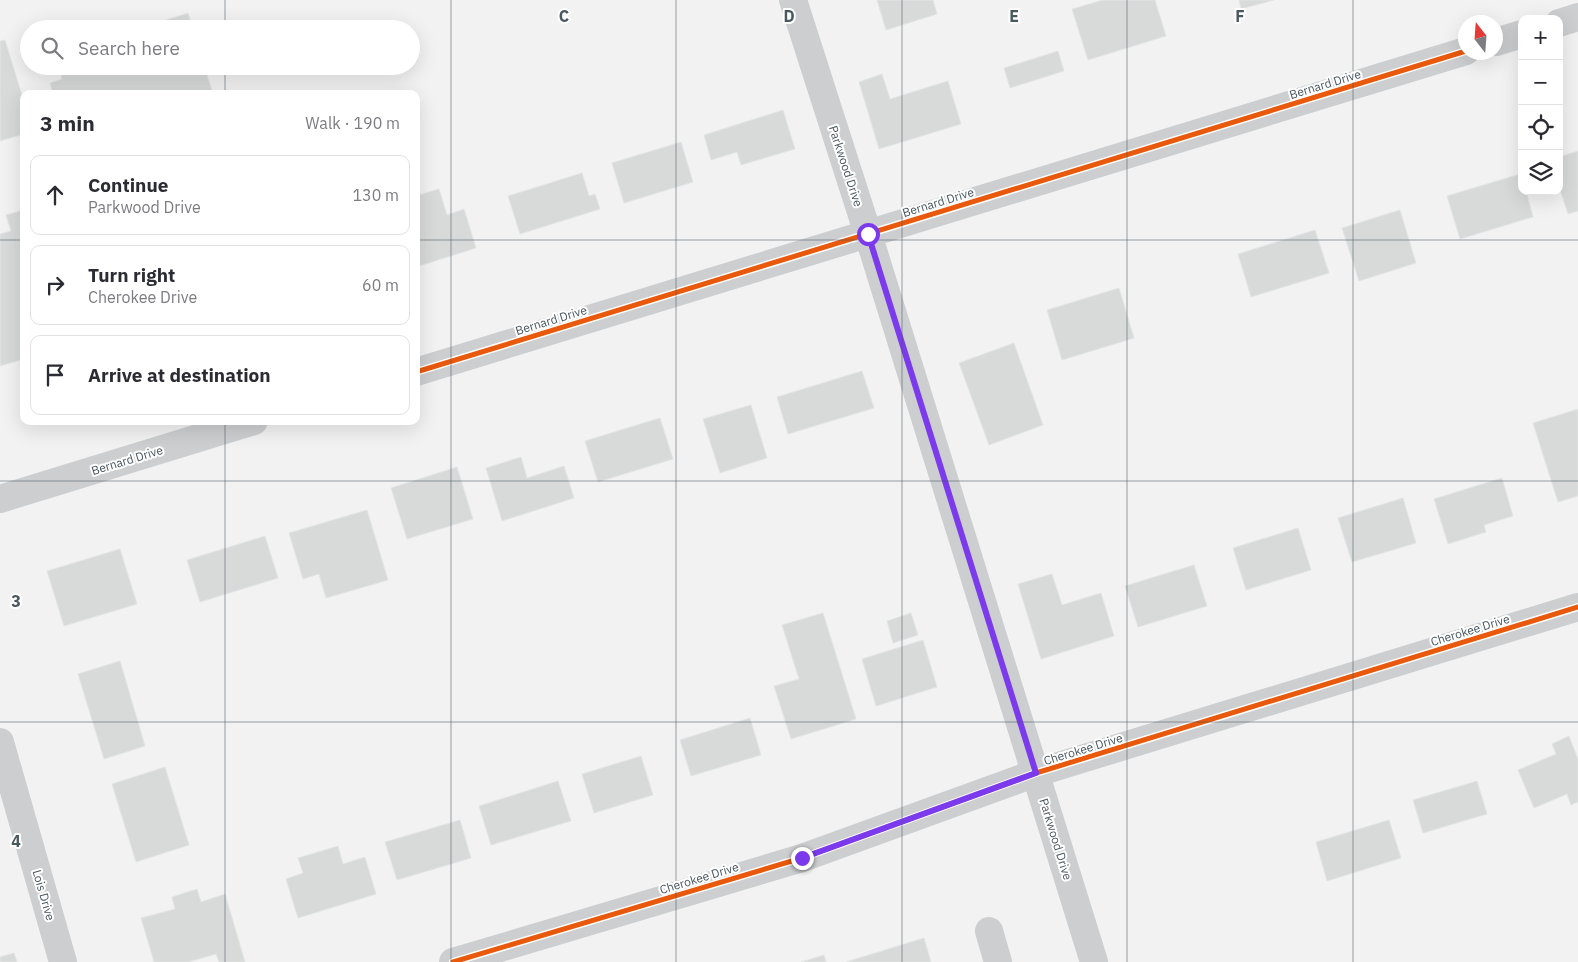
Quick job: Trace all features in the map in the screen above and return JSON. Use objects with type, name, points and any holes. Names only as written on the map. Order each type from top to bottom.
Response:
[{"type":"street","name":"Parkwood Drive","points":[[793,0],[868,234],[1094,962]]},
{"type":"street","points":[[1563,21],[1578,17]]},
{"type":"street","points":[[1503,40],[1518,35]]},
{"type":"street","name":"Bernard Drive","points":[[420,371],[1458,53]]},
{"type":"street","name":"Bernard Drive","points":[[0,499],[241,425]]},
{"type":"street","name":"Cherokee Drive","points":[[452,962],[802,858],[1036,773],[1578,607]]},
{"type":"street","name":"Lois Drive","points":[[0,742],[63,962]]},
{"type":"street","points":[[989,931],[998,962]]},
{"type":"building","points":[[877,0],[933,0],[937,14],[886,30]]},
{"type":"building","points":[[1103,0],[1155,0],[1166,36],[1088,60],[1072,9]]},
{"type":"building","points":[[1239,0],[1274,0],[1241,9]]},
{"type":"building","points":[[188,13],[190,20],[166,20]]},
{"type":"building","points":[[5,40],[20,90],[20,135],[0,141],[0,41]]},
{"type":"building","points":[[1058,51],[1064,71],[1010,88],[1004,68]]},
{"type":"building","points":[[882,74],[890,99],[948,81],[961,124],[879,149],[859,82]]},
{"type":"building","points":[[61,75],[207,75],[212,90],[52,90],[50,83],[62,79]]},
{"type":"building","points":[[783,110],[795,149],[741,165],[737,152],[711,160],[704,135]]},
{"type":"building","points":[[681,142],[693,182],[624,203],[612,163]]},
{"type":"building","points":[[1578,151],[1578,211],[1568,214],[1562,195],[1563,156]]},
{"type":"building","points":[[582,173],[589,196],[595,194],[600,209],[520,234],[508,196]]},
{"type":"building","points":[[1518,175],[1518,195],[1527,195],[1533,217],[1460,239],[1447,196]]},
{"type":"building","points":[[439,189],[447,215],[464,209],[476,248],[420,266],[420,195]]},
{"type":"building","points":[[1400,210],[1416,263],[1359,281],[1342,228]]},
{"type":"building","points":[[20,211],[20,360],[0,366],[0,234],[11,231],[6,215]]},
{"type":"building","points":[[1315,230],[1329,273],[1251,297],[1238,254]]},
{"type":"building","points":[[1119,288],[1134,338],[1062,360],[1047,310]]},
{"type":"building","points":[[1014,343],[1043,425],[989,445],[959,363]]},
{"type":"building","points":[[862,371],[874,408],[788,434],[777,397]]},
{"type":"building","points":[[751,405],[767,458],[720,473],[703,419]]},
{"type":"building","points":[[1578,409],[1578,496],[1558,502],[1533,423]]},
{"type":"building","points":[[660,418],[673,459],[598,482],[585,441]]},
{"type":"building","points":[[521,457],[527,478],[564,466],[574,498],[502,521],[486,468]]},
{"type":"building","points":[[457,467],[473,519],[407,539],[391,488]]},
{"type":"building","points":[[1502,478],[1513,516],[1484,525],[1486,532],[1448,544],[1434,499]]},
{"type":"building","points":[[1403,498],[1416,543],[1352,562],[1338,518]]},
{"type":"building","points":[[367,510],[388,580],[326,598],[319,574],[303,579],[289,533]]},
{"type":"building","points":[[1298,528],[1311,570],[1246,590],[1233,548]]},
{"type":"building","points":[[265,536],[278,578],[200,602],[187,560]]},
{"type":"building","points":[[120,549],[137,604],[64,626],[47,571]]},
{"type":"building","points":[[1194,565],[1207,606],[1138,627],[1125,586]]},
{"type":"building","points":[[1052,574],[1062,605],[1101,593],[1114,636],[1041,659],[1018,584]]},
{"type":"building","points":[[823,613],[856,719],[791,739],[774,686],[799,679],[782,625]]},
{"type":"building","points":[[911,613],[918,635],[893,643],[887,621]]},
{"type":"building","points":[[923,640],[937,687],[876,706],[862,659]]},
{"type":"building","points":[[120,661],[145,746],[104,759],[78,674]]},
{"type":"building","points":[[750,718],[761,755],[691,776],[680,740]]},
{"type":"building","points":[[1569,736],[1578,759],[1578,802],[1571,805],[1567,794],[1534,808],[1518,770],[1556,754],[1552,744]]},
{"type":"building","points":[[641,756],[653,795],[594,813],[582,774]]},
{"type":"building","points":[[165,767],[189,845],[136,862],[112,784]]},
{"type":"building","points":[[558,781],[571,821],[491,845],[479,806]]},
{"type":"building","points":[[1477,781],[1487,814],[1423,833],[1413,800]]},
{"type":"building","points":[[460,820],[471,858],[397,880],[385,842]]},
{"type":"building","points":[[1389,820],[1401,858],[1327,881],[1316,842]]},
{"type":"building","points":[[338,846],[343,864],[365,857],[376,894],[298,918],[286,879],[303,873],[298,858]]},
{"type":"building","points":[[197,889],[201,902],[225,894],[245,962],[219,962],[216,954],[188,962],[154,962],[141,918],[175,909],[172,897]]},
{"type":"building","points":[[924,938],[931,962],[846,962]]},
{"type":"building","points":[[14,953],[17,962],[0,962],[0,957]]},
{"type":"building","points":[[824,955],[826,962],[801,962]]},
{"type":"cycle path","points":[[420,371],[1458,53]]},
{"type":"cycle path","points":[[453,962],[802,858],[1036,773],[1578,607]]},
{"type":"route","points":[[802,858],[1036,773],[868,234]]}]
